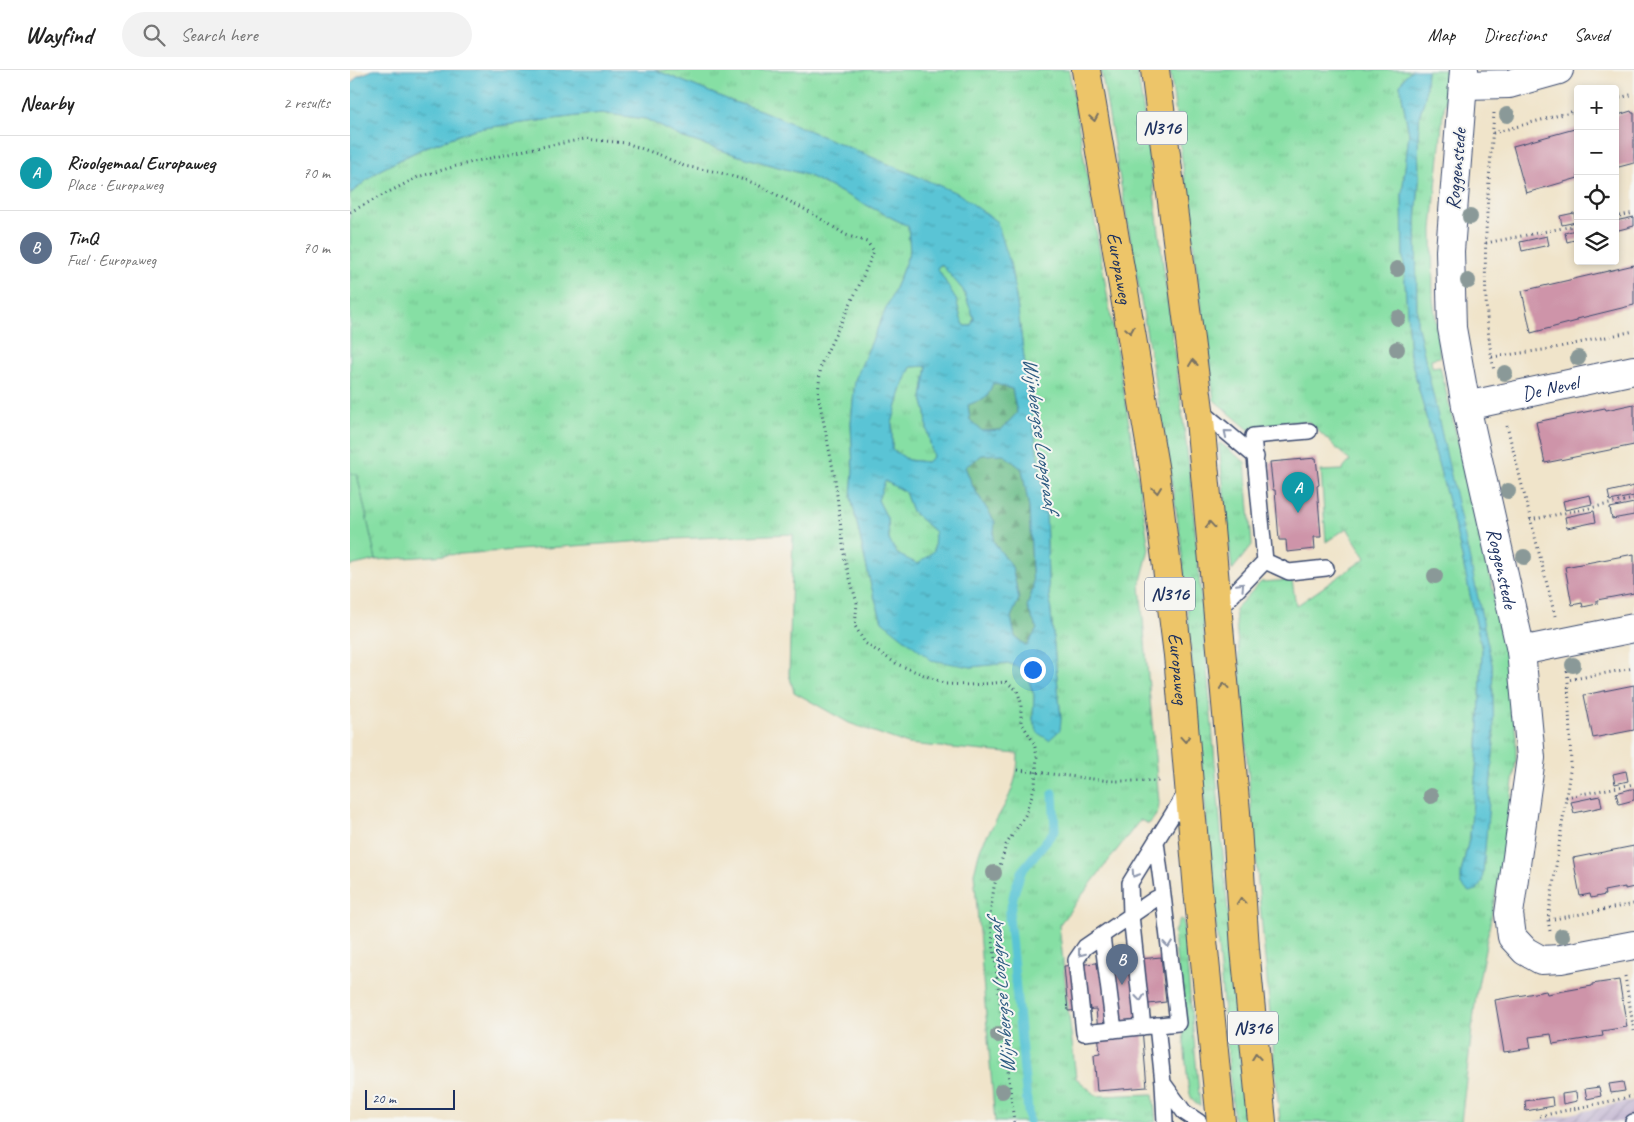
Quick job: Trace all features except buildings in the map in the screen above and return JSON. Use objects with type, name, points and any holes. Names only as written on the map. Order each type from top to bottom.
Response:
[{"type":"main road","name":"Europaweg","points":[[1086,70],[1155,472],[1178,655],[1188,784],[1221,1122]]},
{"type":"main road","name":"N316","points":[[1154,70],[1199,409],[1236,812],[1245,949],[1262,1122]]},
{"type":"street","points":[[1464,77],[1498,84],[1509,84],[1559,70]]},
{"type":"street","name":"Roggenstede","points":[[1464,77],[1450,251],[1452,328],[1466,406],[1521,651],[1531,758],[1509,914],[1512,937],[1525,951],[1541,960],[1561,960],[1627,946]]},
{"type":"street","name":"De Nevel","points":[[1466,406],[1634,370]]},
{"type":"street","points":[[1521,651],[1634,628]]},
{"type":"lane","points":[[1199,409],[1256,457]]},
{"type":"lane","points":[[1218,611],[1265,561],[1253,436],[1309,431]]},
{"type":"lane","points":[[1265,561],[1289,572],[1326,568]]},
{"type":"lane","points":[[1165,1122],[1163,1083],[1150,1026],[1131,915],[1130,883],[1156,842],[1188,784]]},
{"type":"lane","points":[[1156,842],[1163,896],[1178,1023],[1084,1033],[1076,960],[1085,947],[1154,899],[1163,896]]},
{"type":"lane","points":[[1102,936],[1114,1030]]},
{"type":"lane","points":[[1163,1083],[1184,1112],[1198,1122]]},
{"type":"path","points":[[1498,84],[1488,192],[1486,243],[1486,297],[1492,357],[1500,399],[1561,643]]},
{"type":"path","points":[[1619,99],[1634,94]]},
{"type":"path","points":[[1493,133],[1574,111]]},
{"type":"path","points":[[350,212],[418,177],[530,148],[585,139],[626,143],[684,166],[718,172],[754,183],[810,212],[846,235],[867,242],[874,251],[821,364],[818,394],[835,479],[845,561],[857,603],[855,626],[865,643],[897,664],[946,684],[970,685],[1006,682],[1017,690],[1021,702],[1020,722],[1034,743],[1037,756],[1035,785],[1026,814],[1006,845],[994,887],[990,916],[1014,1122]]},
{"type":"path","points":[[1619,216],[1634,213]]},
{"type":"path","points":[[1486,243],[1574,225]]},
{"type":"path","points":[[1492,357],[1550,349],[1634,331]]},
{"type":"path","points":[[1530,520],[1634,499]]},
{"type":"path","points":[[1553,959],[1548,920],[1571,764],[1568,680],[1634,668]]},
{"type":"path","points":[[1018,770],[1110,781],[1188,784]]},
{"type":"path","points":[[1566,798],[1634,784]]},
{"type":"path","points":[[1548,920],[1634,904]]},
{"type":"path","points":[[1627,946],[1634,1031]]},
{"type":"path","points":[[1540,1116],[1634,1096]]},
{"type":"shaded area","points":[[1634,1100],[1634,1122],[1534,1122]]},
{"type":"green space","points":[[655,70],[1069,70],[1149,549],[1140,585],[1159,802],[1158,811],[1149,824],[1140,820],[1059,925],[1076,1078],[1097,1096],[1153,1094],[1156,1122],[995,1122],[974,873],[981,847],[1007,801],[1015,779],[1018,754],[908,744],[849,723],[794,692],[789,674],[793,534],[673,539],[376,560],[357,474],[350,474],[350,194],[378,171],[423,148],[475,129],[601,113],[646,119],[681,137],[807,175],[908,226],[910,250],[855,380],[851,423],[853,470],[851,497],[871,586],[882,621],[971,667],[1008,663],[1025,670],[1034,695],[1033,720],[1061,719],[1048,581],[1046,510],[1010,263],[959,194],[760,110],[734,102]]},
{"type":"green space","points":[[1101,70],[1137,70],[1143,107],[1191,482],[1242,1076],[1248,1122],[1234,1122],[1181,543],[1168,456]]},
{"type":"green space","points":[[1170,70],[1412,70],[1406,75],[1400,85],[1409,134],[1402,195],[1403,253],[1410,355],[1458,539],[1482,650],[1478,748],[1470,835],[1461,873],[1482,882],[1494,742],[1492,664],[1417,323],[1416,221],[1419,181],[1418,136],[1420,113],[1425,98],[1427,70],[1450,70],[1443,114],[1432,229],[1433,297],[1440,357],[1431,359],[1432,367],[1440,366],[1511,665],[1514,688],[1510,690],[1516,736],[1516,761],[1500,871],[1476,996],[1461,1122],[1280,1122],[1235,609],[1261,582],[1292,580],[1296,606],[1366,558],[1347,528],[1326,542],[1321,471],[1342,470],[1350,461],[1309,422],[1287,422],[1249,430],[1214,400]]},
{"type":"green space","points":[[942,264],[963,290],[974,318],[971,326],[965,326],[961,319],[956,299],[937,268]]},
{"type":"green space","points":[[927,366],[922,398],[933,457],[927,462],[908,460],[892,449],[892,423],[901,391],[911,367]]},
{"type":"green space","points":[[993,383],[1012,389],[1017,413],[1001,430],[982,431],[970,420],[968,405],[987,397]]},
{"type":"green space","points":[[1220,443],[1245,462],[1252,545],[1232,570],[1219,445]]},
{"type":"green space","points":[[1003,454],[1022,469],[1029,508],[1033,588],[1027,607],[1037,629],[1027,646],[1015,637],[1011,617],[1019,599],[1012,567],[993,541],[995,522],[973,487],[965,467],[982,455]]},
{"type":"green space","points":[[350,474],[357,474],[376,560],[350,566]]},
{"type":"green space","points":[[885,481],[905,492],[912,511],[935,532],[934,551],[918,565],[897,554],[889,540],[888,520],[878,500]]},
{"type":"green space","points":[[1180,919],[1183,920],[1200,1106],[1197,1105],[1190,1095],[1188,1085],[1174,932]]},
{"type":"water","points":[[373,70],[655,70],[734,102],[760,110],[959,194],[997,222],[1010,263],[1017,303],[1046,510],[1048,581],[1061,719],[1060,730],[1049,740],[1038,733],[1033,720],[1034,695],[1025,670],[1008,663],[971,667],[931,660],[882,621],[871,586],[851,497],[853,470],[851,423],[855,380],[910,251],[908,226],[807,175],[681,137],[646,119],[601,113],[475,129],[423,148],[378,171],[350,194],[350,85],[358,76]],"holes":[[[941,264],[963,290],[974,318],[971,326],[965,326],[961,319],[956,299],[937,268]],[[927,366],[922,398],[933,457],[927,462],[908,460],[892,449],[892,423],[901,391],[911,367]],[[993,383],[1012,389],[1017,413],[1001,430],[982,431],[970,420],[968,405],[987,397]],[[1003,454],[1022,469],[1029,508],[1033,588],[1027,607],[1037,629],[1027,646],[1015,637],[1011,617],[1019,599],[1012,567],[993,541],[995,522],[973,487],[965,467],[982,455]],[[885,481],[905,492],[912,511],[935,532],[934,551],[918,564],[897,554],[889,540],[888,520],[878,500]]]},
{"type":"water","points":[[1412,70],[1427,70],[1425,98],[1420,113],[1418,136],[1419,181],[1416,221],[1417,323],[1492,664],[1494,742],[1483,873],[1482,882],[1477,890],[1469,892],[1461,885],[1461,873],[1470,835],[1478,748],[1482,650],[1458,539],[1410,355],[1403,253],[1402,194],[1409,134],[1400,85],[1406,75]]},
{"type":"waterway","name":"Wijnbergse Loopgraaf","points":[[1029,1122],[1009,917],[1021,872],[1055,830],[1053,793]]},
{"type":"place","name":"Rioolgemaal Europaweg","points":[[1298,513]]},
{"type":"place","name":"TinQ","points":[[1122,985]]}]
